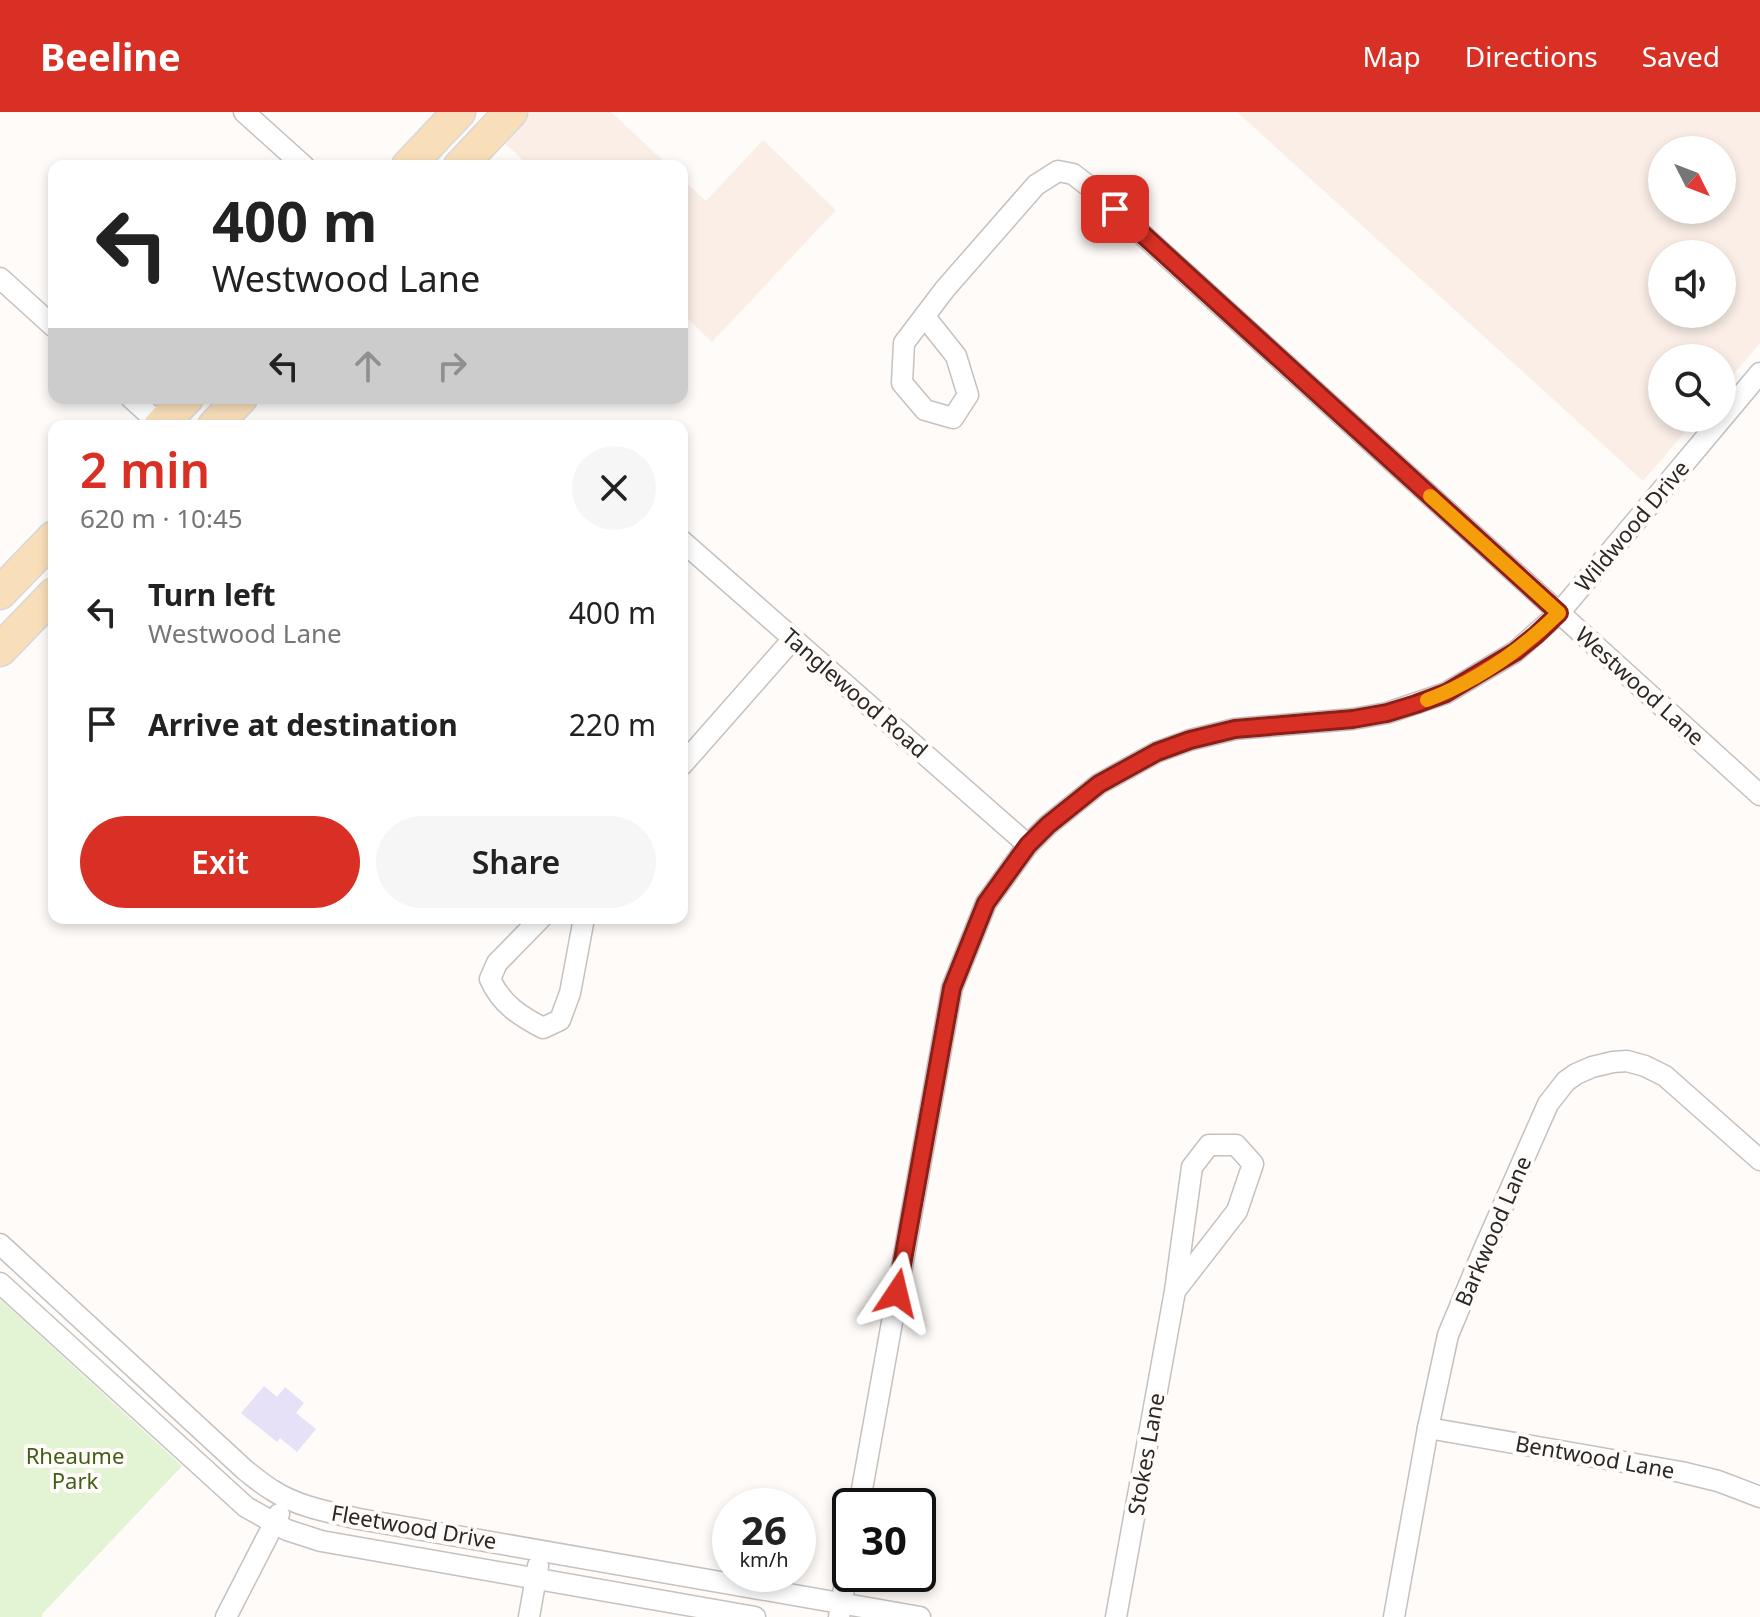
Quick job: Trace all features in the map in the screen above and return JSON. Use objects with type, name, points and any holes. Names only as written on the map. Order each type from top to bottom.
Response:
[{"type":"main road","points":[[414,160],[459,112]]},
{"type":"main road","points":[[466,160],[511,112]]},
{"type":"main road","points":[[167,420],[181,404]]},
{"type":"main road","points":[[220,420],[235,404]]},
{"type":"main road","points":[[0,593],[48,543]]},
{"type":"main road","points":[[0,650],[48,600]]},
{"type":"street","points":[[244,112],[297,160]]},
{"type":"street","name":"Westwood Lane","points":[[925,317],[956,356],[968,395],[953,418],[925,410],[902,383],[904,343],[945,289],[1036,185],[1058,171],[1073,174],[1760,795]]},
{"type":"street","points":[[0,278],[48,322]]},
{"type":"street","name":"Wildwood Drive","points":[[862,1488],[952,988],[986,903],[1028,845],[1099,784],[1157,752],[1235,729],[1353,719],[1387,713],[1446,693],[1515,652],[1559,613],[1760,373]]},
{"type":"street","points":[[137,404],[155,420]]},
{"type":"street","name":"Tanglewood Road","points":[[688,546],[1028,845]]},
{"type":"street","points":[[688,758],[793,639]]},
{"type":"street","points":[[535,924],[497,963],[490,979],[497,995],[521,1017],[543,1028],[560,1020],[570,993],[583,924]]},
{"type":"street","name":"Barkwood Lane","points":[[1394,1617],[1448,1335],[1548,1104],[1566,1081],[1592,1067],[1613,1062],[1627,1061],[1645,1066],[1665,1076],[1760,1160]]},
{"type":"street","name":"Stokes Lane","points":[[1116,1617],[1175,1291],[1192,1167],[1209,1145],[1236,1145],[1253,1164],[1237,1211],[1175,1291]]},
{"type":"street","name":"Fleetwood Drive","points":[[0,1244],[245,1470],[286,1499],[359,1519],[541,1550],[840,1610],[920,1617]]},
{"type":"street","name":"Fleetwood Drive","points":[[0,1283],[246,1507],[287,1530],[321,1541],[755,1617]]},
{"type":"street","name":"Bentwood Lane","points":[[1428,1428],[1681,1472],[1718,1481],[1760,1497]]},
{"type":"street","points":[[226,1617],[286,1499]]},
{"type":"street","points":[[529,1617],[541,1550]]},
{"type":"shaded area","points":[[527,112],[611,112],[663,160],[523,160],[501,140]]},
{"type":"shaded area","points":[[1237,112],[1760,112],[1760,343],[1736,371],[1736,344],[1648,344],[1648,432],[1685,432],[1643,481]]},
{"type":"shaded area","points":[[763,140],[836,210],[712,342],[688,319],[688,184],[706,201]]},
{"type":"green space","name":"Rheaume Park","points":[[0,1299],[182,1466],[42,1617],[0,1617]]},
{"type":"building","points":[[264,1386],[277,1397],[285,1387],[304,1403],[296,1413],[316,1429],[297,1452],[280,1438],[277,1442],[241,1413]]},
{"type":"slow traffic","points":[[1427,700],[1474,678],[1515,652],[1559,613],[1430,496]]},
{"type":"route","points":[[897,1293],[952,988],[986,903],[1028,845],[1099,784],[1157,752],[1235,729],[1353,719],[1416,704],[1446,693],[1515,652],[1559,613],[1115,209]]}]
